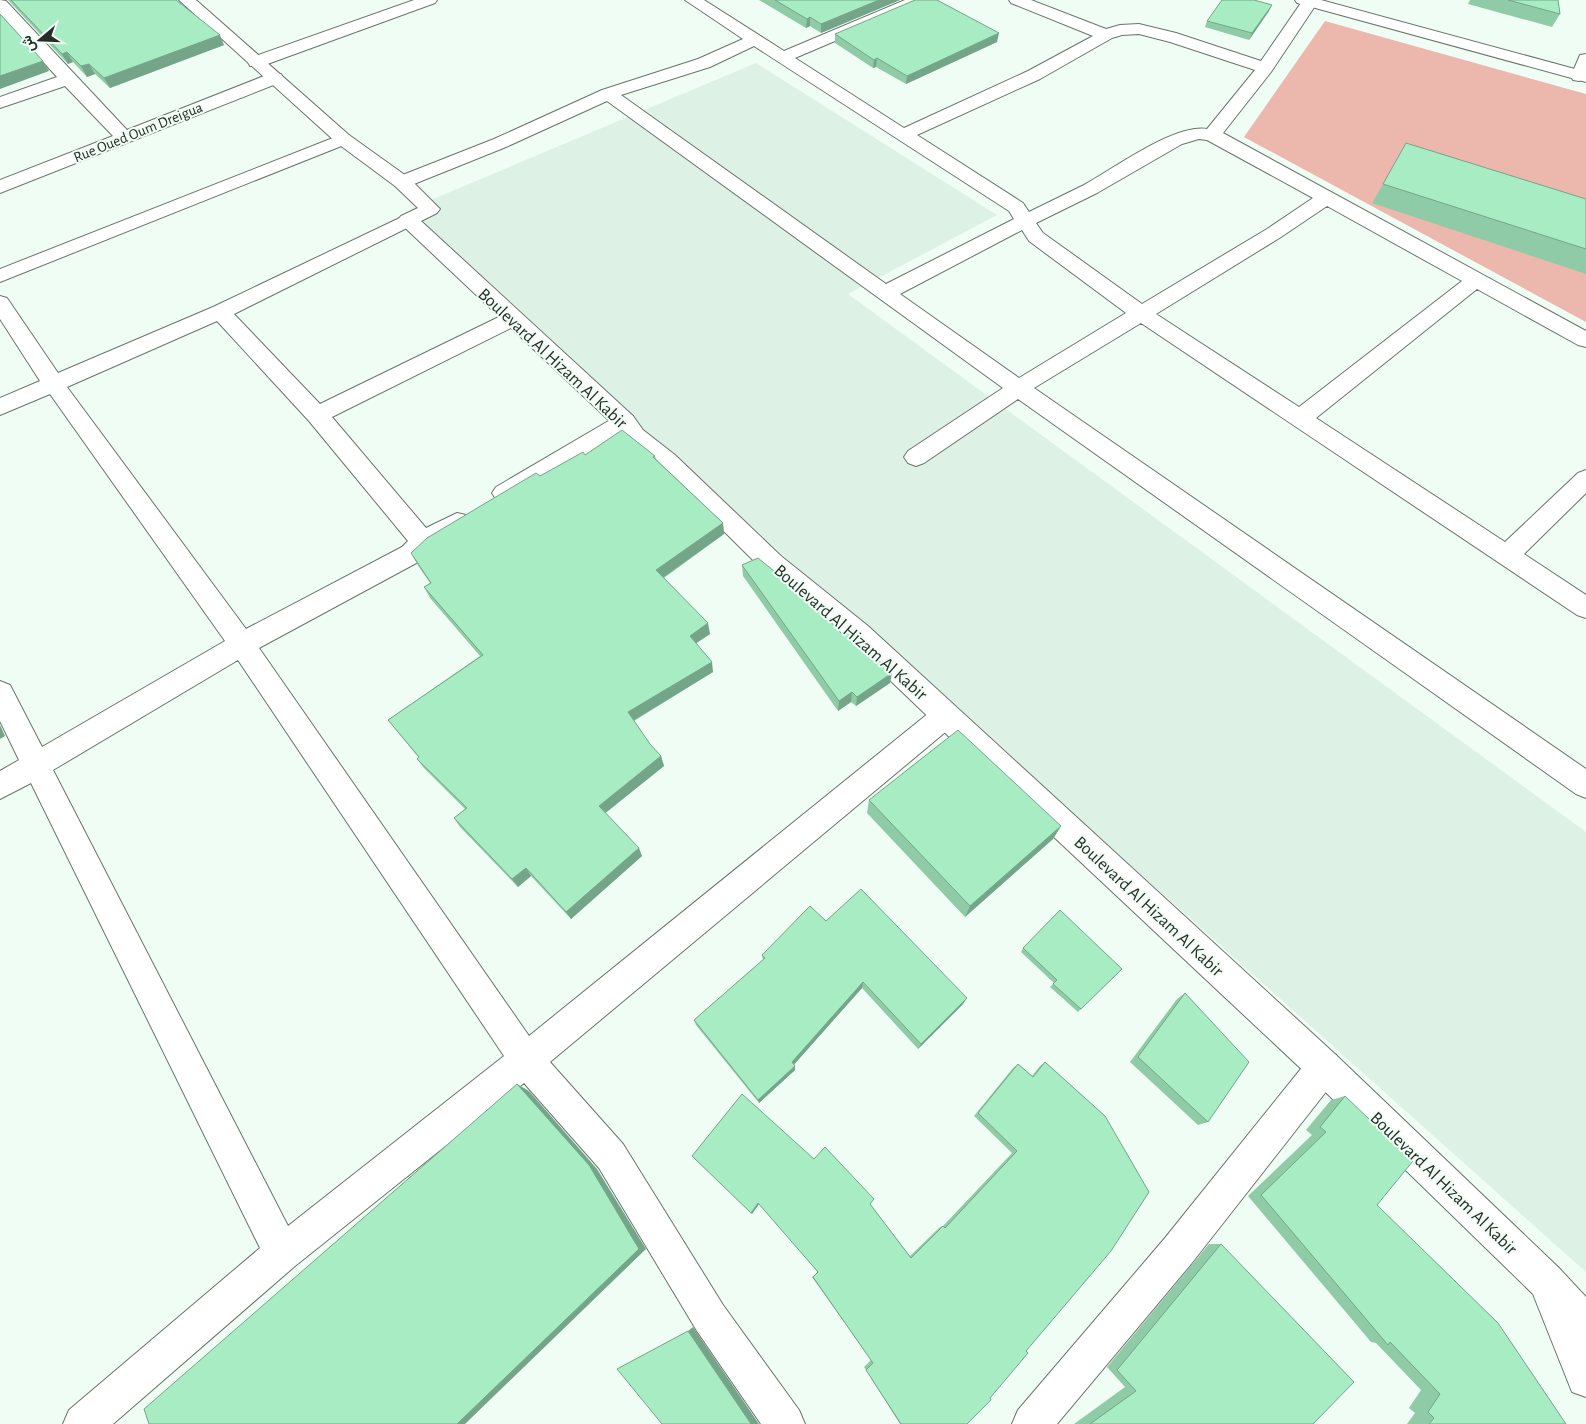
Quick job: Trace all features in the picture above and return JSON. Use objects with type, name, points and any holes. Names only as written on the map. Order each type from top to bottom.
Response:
[{"type":"street","points":[[0,406],[220,312],[430,209],[402,182],[343,139],[187,0]]},
{"type":"street","name":"Rue Oued Oum Dreigua","points":[[0,186],[124,137],[265,70],[429,0]]},
{"type":"street","points":[[782,58],[918,0]]},
{"type":"street","points":[[1017,0],[1106,35]]},
{"type":"street","points":[[700,1],[782,58],[1016,207],[1036,237],[1140,313],[1586,608]]},
{"type":"street","points":[[1212,135],[1265,68],[1308,1],[1583,76],[1586,58]]},
{"type":"street","points":[[3,11],[124,137]]},
{"type":"street","points":[[903,135],[1034,75],[1106,35],[1120,30],[1139,29],[1176,38],[1265,68]]},
{"type":"street","points":[[402,182],[500,143],[608,94],[704,63],[755,40]]},
{"type":"street","points":[[0,103],[68,79]]},
{"type":"street","points":[[608,94],[971,355],[1020,387],[1586,785]]},
{"type":"street","points":[[885,293],[961,252],[1090,189],[1176,140],[1198,133],[1212,135],[1586,340]]},
{"type":"street","points":[[0,276],[343,139]]},
{"type":"street","points":[[916,457],[1020,387],[1274,233],[1326,198]]},
{"type":"street","name":"Boulevard Al Hizam Al Kabir","points":[[408,220],[512,319],[625,422],[635,436],[667,461],[772,562],[859,634],[1324,1067],[1546,1282],[1586,1324]]},
{"type":"street","points":[[1300,419],[1476,280]]},
{"type":"street","points":[[0,302],[53,383],[242,644],[526,1060],[611,1156],[710,1318],[785,1424]]},
{"type":"street","points":[[220,312],[317,415],[423,541]]},
{"type":"street","points":[[317,415],[512,319]]},
{"type":"street","points":[[0,786],[242,644],[411,554],[423,541],[625,422]]},
{"type":"street","points":[[1506,555],[1586,479]]},
{"type":"street","points":[[0,693],[282,1253]]},
{"type":"street","points":[[83,1424],[282,1253],[526,1060],[945,716]]},
{"type":"street","points":[[1032,1424],[1178,1251],[1324,1067]]},
{"type":"street","name":"Boulevard Al Hizam Al Kabir","points":[[1546,1282],[1586,1378]]},
{"type":"shaded area","points":[[1325,21],[1586,94],[1586,322],[1244,137]]},
{"type":"shaded area","points":[[756,63],[997,215],[848,294],[1586,832],[1586,1272],[408,220],[412,208]]},
{"type":"building","points":[[11,0],[176,0],[220,35],[104,78],[89,64],[81,66],[67,52],[62,54]]},
{"type":"building","points":[[775,0],[879,0],[821,24],[810,17],[807,19]]},
{"type":"building","points":[[915,0],[937,0],[999,33],[907,76],[877,58],[874,60],[835,34]]},
{"type":"building","points":[[1222,0],[1254,0],[1272,5],[1252,33],[1207,21]]},
{"type":"building","points":[[1508,0],[1558,0],[1560,14]]},
{"type":"building","points":[[0,14],[43,61],[0,76]]},
{"type":"building","points":[[1406,143],[1586,199],[1586,249],[1383,184]]},
{"type":"building","points":[[622,430],[655,456],[653,457],[723,523],[656,570],[708,623],[690,636],[712,662],[628,712],[650,744],[661,756],[599,806],[639,848],[566,912],[526,868],[512,879],[454,818],[467,808],[417,759],[419,757],[388,720],[483,655],[424,587],[431,583],[411,553],[427,538],[536,473],[540,476],[583,452],[585,455]]},
{"type":"building","points":[[758,558],[812,602],[843,635],[848,632],[892,673],[857,697],[852,692],[839,701],[742,565]]},
{"type":"building","points":[[958,730],[1061,826],[970,906],[869,800]]},
{"type":"building","points":[[861,889],[967,998],[921,1044],[863,982],[792,1062],[795,1066],[758,1100],[694,1020],[765,958],[762,955],[810,906],[826,921]]},
{"type":"building","points":[[1060,910],[1122,969],[1081,1009],[1053,984],[1057,980],[1023,948]]},
{"type":"building","points":[[1185,993],[1249,1062],[1208,1122],[1138,1057]]},
{"type":"building","points":[[1045,1062],[1105,1116],[1149,1192],[1111,1251],[1026,1351],[1028,1353],[990,1398],[991,1400],[967,1424],[901,1424],[866,1370],[873,1363],[813,1277],[818,1272],[758,1203],[751,1213],[692,1156],[742,1094],[814,1159],[825,1147],[874,1199],[870,1204],[911,1258],[943,1226],[945,1228],[1017,1151],[978,1113],[1018,1064],[1033,1077]]},
{"type":"building","points":[[517,1084],[589,1165],[639,1249],[457,1424],[149,1424],[144,1409]]},
{"type":"building","points":[[1345,1096],[1413,1161],[1377,1205],[1498,1323],[1566,1424],[1429,1424],[1434,1418],[1428,1412],[1440,1394],[1390,1342],[1388,1345],[1261,1195],[1326,1132],[1320,1127]]},
{"type":"building","points":[[1221,1244],[1354,1382],[1313,1424],[1090,1424],[1136,1391],[1117,1370]]},
{"type":"building","points":[[688,1331],[751,1424],[662,1424],[617,1369]]}]
